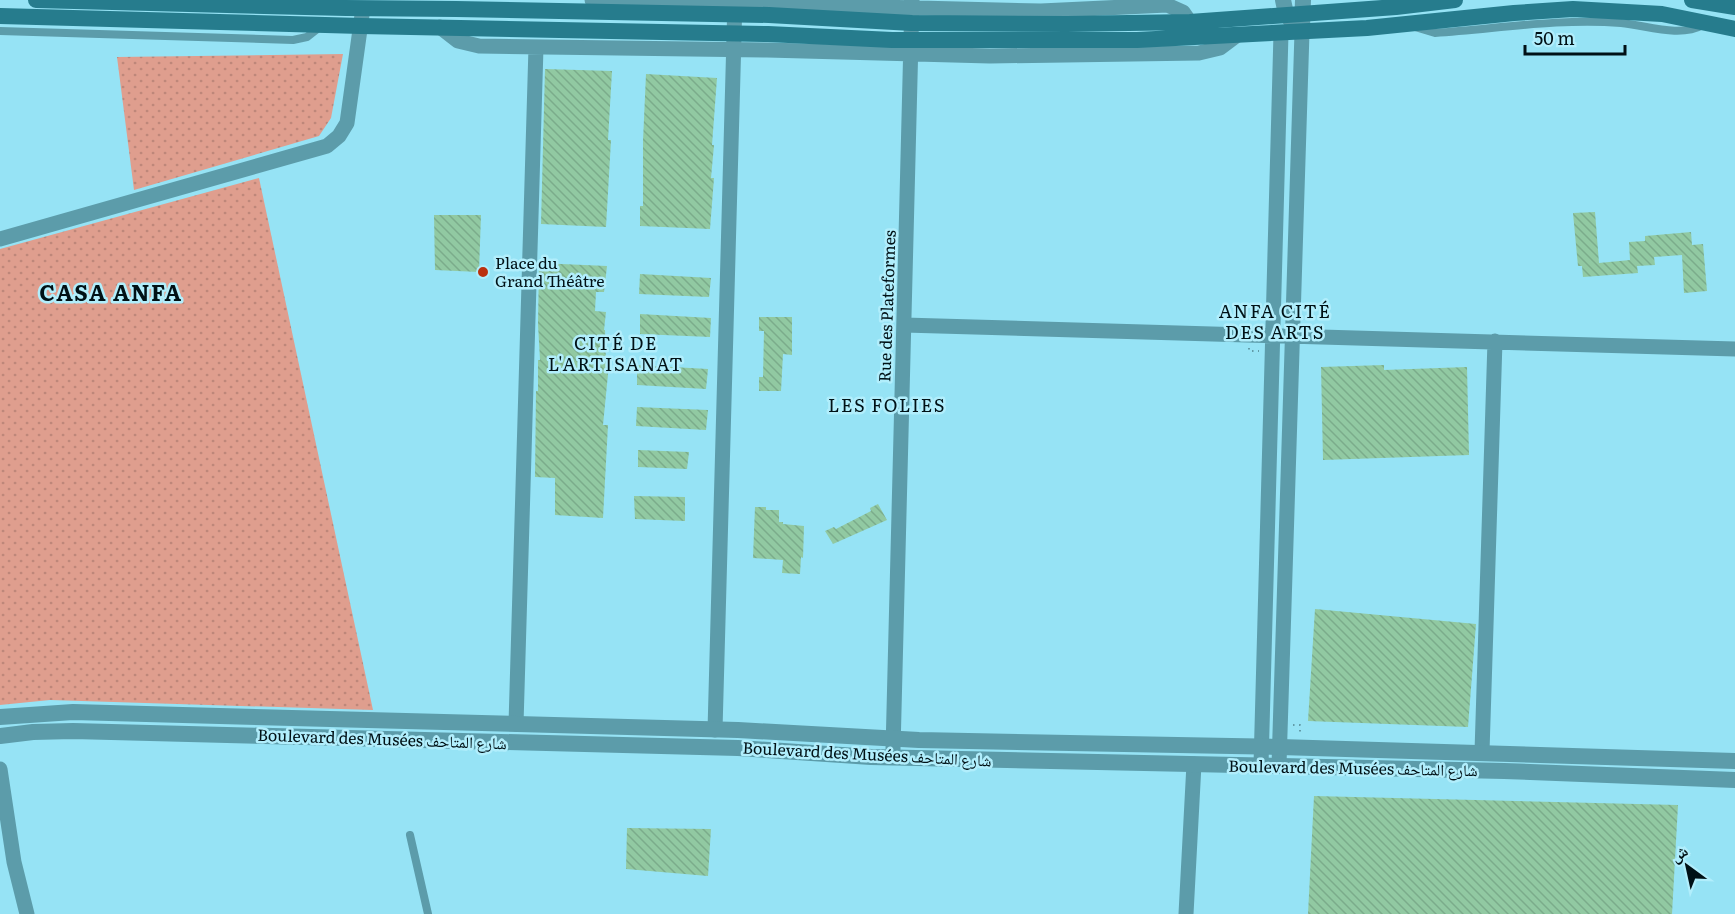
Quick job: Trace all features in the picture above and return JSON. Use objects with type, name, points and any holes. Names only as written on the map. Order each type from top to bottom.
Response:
[{"type":"main road","points":[[36,0],[321,10],[361,26],[440,27],[733,42],[768,34],[912,47],[1236,36],[1574,9],[1632,12],[1735,28]]},
{"type":"main road","points":[[0,16],[321,10],[362,4],[735,6],[769,15],[912,10],[1066,24],[1190,22],[1294,7],[1342,10],[1455,0]]},
{"type":"main road","points":[[1692,0],[1735,7]]},
{"type":"street","points":[[592,0],[735,6],[716,730]]},
{"type":"street","points":[[0,239],[327,146],[339,136],[347,123],[362,4]]},
{"type":"street","points":[[380,27],[381,4]]},
{"type":"street","points":[[1279,765],[1302,32],[1294,7]]},
{"type":"street","name":"Rue des Plateformes","points":[[893,758],[912,10]]},
{"type":"street","points":[[440,27],[451,38],[465,44],[479,46],[536,47],[733,42]]},
{"type":"street","points":[[1261,765],[1281,33]]},
{"type":"street","points":[[516,724],[536,47]]},
{"type":"street","points":[[904,325],[1735,349]]},
{"type":"street","points":[[1482,753],[1495,341]]},
{"type":"street","name":"Boulevard des Musées شارع المتاحف","points":[[0,717],[73,712],[716,730],[893,739],[1280,747],[1735,761]]},
{"type":"street","name":"Boulevard des Musées شارع المتاحف","points":[[0,736],[82,731],[738,748],[893,758],[1279,765],[1735,780]]},
{"type":"street","points":[[1186,914],[1194,764]]},
{"type":"street","points":[[0,768],[14,862],[27,914]]},
{"type":"lane","points":[[1342,10],[1358,0]]},
{"type":"lane","points":[[0,32],[293,40],[307,37],[321,10]]},
{"type":"lane","points":[[410,835],[428,914]]},
{"type":"shaded area","points":[[343,54],[331,118],[319,136],[134,190],[117,57]]},
{"type":"shaded area","points":[[259,178],[373,710],[50,700],[0,705],[0,249]]},
{"type":"building","points":[[545,69],[612,71],[606,227],[541,224]]},
{"type":"building","points":[[646,74],[717,78],[712,145],[714,145],[711,178],[714,178],[710,229],[640,226],[640,206],[643,206]]},
{"type":"building","points":[[1595,212],[1599,263],[1630,260],[1629,242],[1645,241],[1645,236],[1691,232],[1692,245],[1703,244],[1707,291],[1684,293],[1682,255],[1654,257],[1655,265],[1637,266],[1638,273],[1583,277],[1582,266],[1578,266],[1573,213]]},
{"type":"building","points":[[434,215],[481,215],[479,272],[435,270]]},
{"type":"building","points":[[539,263],[607,266],[604,292],[596,292],[595,311],[606,312],[604,330],[606,364],[609,364],[603,425],[608,425],[603,518],[555,515],[555,478],[535,477],[536,391],[538,391],[538,360],[540,360]]},
{"type":"building","points":[[640,274],[711,278],[709,297],[639,294]]},
{"type":"building","points":[[640,314],[711,318],[710,337],[640,334]]},
{"type":"building","points":[[759,317],[792,317],[792,355],[783,354],[781,391],[759,391],[759,377],[763,377],[764,331],[759,331]]},
{"type":"building","points":[[637,365],[708,369],[706,389],[637,385]]},
{"type":"building","points":[[1384,365],[1384,370],[1467,367],[1469,455],[1323,460],[1321,367]]},
{"type":"building","points":[[637,407],[708,410],[706,430],[636,426]]},
{"type":"building","points":[[638,450],[689,452],[687,469],[638,467]]},
{"type":"building","points":[[634,496],[685,497],[685,521],[635,519]]},
{"type":"building","points":[[878,504],[887,520],[833,544],[825,531],[834,527],[836,529],[871,511],[870,508]]},
{"type":"building","points":[[755,507],[779,510],[779,522],[804,526],[800,574],[782,573],[783,560],[753,558]]},
{"type":"building","points":[[1315,609],[1476,624],[1468,727],[1308,721]]},
{"type":"building","points":[[1314,796],[1678,805],[1672,914],[1308,914]]},
{"type":"building","points":[[627,828],[711,829],[708,876],[626,869]]},
{"type":"place","name":"Place du Grand Théâtre","points":[[483,272]]},
{"type":"district","name":"CASA ANFA","points":[[111,293]]},
{"type":"district","name":"ANFA CITÉ DES ARTS","points":[[1275,322]]},
{"type":"district","name":"CITÉ DE L'ARTISANAT","points":[[616,354]]},
{"type":"district","name":"LES FOLIES","points":[[887,406]]}]
